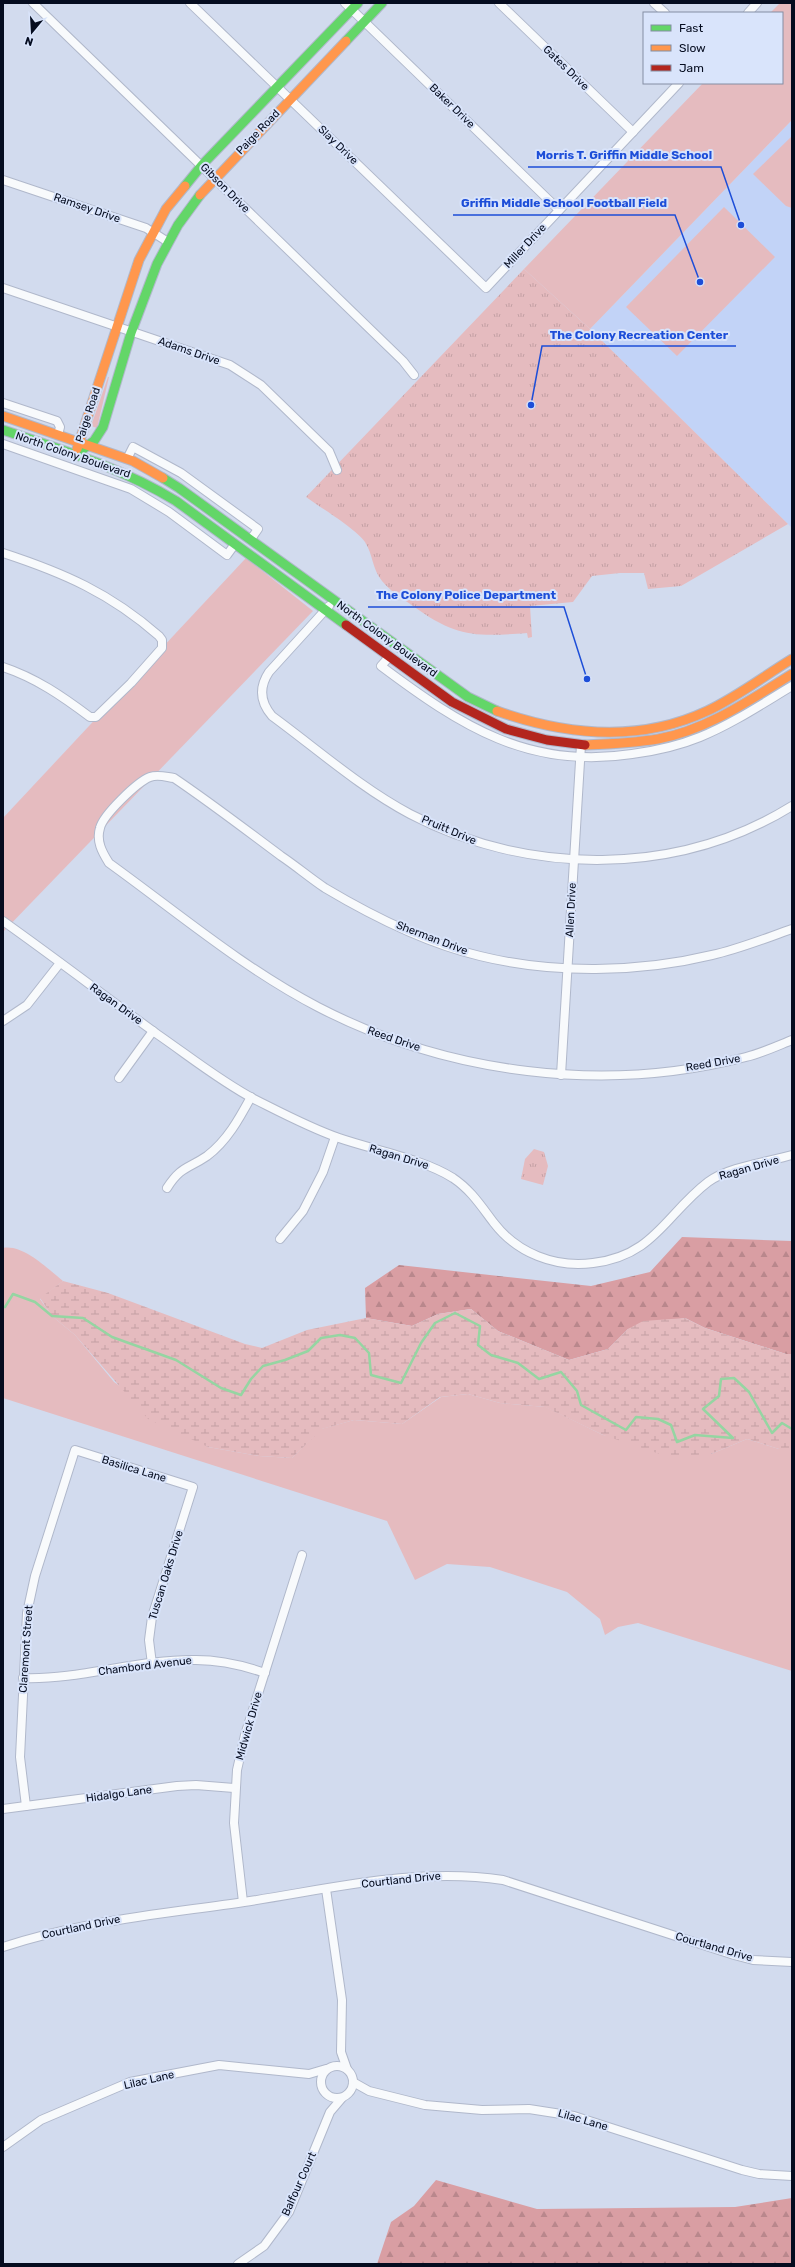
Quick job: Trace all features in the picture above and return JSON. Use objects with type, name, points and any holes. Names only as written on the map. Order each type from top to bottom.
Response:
[{"type":"main road","name":"Paige Road","points":[[75,454],[90,445],[103,427],[154,272],[168,242],[189,207],[214,178],[382,3]]},
{"type":"main road","name":"Paige Road","points":[[75,454],[139,260],[153,232],[181,188],[277,87],[351,5]]},
{"type":"main road","name":"North Colony Boulevard","points":[[3,416],[113,453],[127,459],[179,488],[468,697],[509,715],[549,727],[584,732],[630,731],[662,726],[694,716],[722,702],[792,659]]},
{"type":"main road","points":[[103,427],[107,444],[113,453]]},
{"type":"main road","name":"North Colony Boulevard","points":[[3,430],[114,467],[146,482],[176,501],[389,657],[469,712],[506,729],[547,740],[581,744],[615,744],[659,739],[698,727],[736,709],[792,674]]},
{"type":"main road","points":[[581,744],[584,732]]},
{"type":"street","name":"Gibson Drive","points":[[33,3],[403,361],[414,375]]},
{"type":"street","name":"Slay Drive","points":[[190,3],[486,288]]},
{"type":"street","name":"Gates Drive","points":[[499,3],[633,132]]},
{"type":"street","points":[[654,3],[664,12]]},
{"type":"street","points":[[749,12],[757,3]]},
{"type":"street","name":"Baker Drive","points":[[351,5],[364,21],[558,209]]},
{"type":"street","name":"Miller Drive","points":[[486,288],[558,209],[678,84]]},
{"type":"street","name":"Ramsey Drive","points":[[3,180],[153,232],[168,242]]},
{"type":"street","name":"Adams Drive","points":[[3,288],[230,365],[261,385],[329,451],[337,470]]},
{"type":"street","points":[[3,403],[57,421],[60,427],[58,435]]},
{"type":"street","points":[[3,444],[131,489],[169,512],[227,555],[235,544]]},
{"type":"street","points":[[127,459],[133,447],[181,473],[258,529],[251,539]]},
{"type":"street","points":[[3,553],[50,568],[98,591],[135,614],[162,640],[162,648],[160,653],[101,714],[96,717],[90,717],[59,693],[41,682],[3,667]]},
{"type":"street","name":"Pruitt Drive","points":[[334,601],[269,672],[263,681],[262,699],[272,716],[370,788],[409,813],[433,825],[480,843],[522,854],[574,861],[637,858],[694,848],[750,828],[792,806]]},
{"type":"street","points":[[389,657],[382,666],[450,715],[487,735],[527,749],[580,758],[615,757],[659,750],[698,738],[731,723],[792,686]]},
{"type":"street","name":"Allen Drive","points":[[561,1075],[581,744]]},
{"type":"street","name":"Sherman Drive","points":[[120,803],[138,785],[150,777],[161,776],[174,778],[323,887],[380,918],[426,938],[479,956],[522,964],[568,967],[626,968],[712,955],[792,929]]},
{"type":"street","name":"Reed Drive","points":[[120,803],[100,827],[98,838],[101,850],[109,862],[279,985],[318,1007],[402,1043],[447,1057],[499,1067],[561,1075],[611,1075],[691,1068],[747,1057],[792,1040]]},
{"type":"street","name":"Ragan Drive","points":[[3,921],[200,1065],[252,1097],[335,1137],[433,1167],[453,1178],[471,1192],[494,1224],[520,1248],[537,1256],[571,1263],[602,1262],[638,1248],[648,1242],[671,1220],[689,1198],[716,1177],[792,1155]]},
{"type":"street","points":[[3,1021],[27,1005],[60,963]]},
{"type":"street","points":[[119,1078],[153,1031]]},
{"type":"street","points":[[167,1188],[176,1173],[206,1156],[222,1142],[240,1118],[252,1097]]},
{"type":"street","points":[[280,1239],[303,1211],[323,1172],[335,1137]]},
{"type":"street","name":"Basilica Lane","points":[[75,1450],[193,1488]]},
{"type":"street","name":"Claremont Street","points":[[26,1806],[20,1757],[26,1625],[30,1595],[75,1450]]},
{"type":"street","name":"Tuscan Oaks Drive","points":[[152,1664],[150,1640],[152,1617],[193,1488]]},
{"type":"street","name":"Midwick Drive","points":[[243,1902],[234,1828],[234,1788],[243,1740],[302,1555]]},
{"type":"street","name":"Chambord Avenue","points":[[23,1678],[48,1678],[152,1664],[206,1660],[233,1664],[265,1673]]},
{"type":"street","name":"Hidalgo Lane","points":[[3,1809],[183,1785],[234,1788]]},
{"type":"street","name":"Courtland Drive","points":[[3,1947],[56,1931],[97,1923],[405,1878],[437,1875],[470,1875],[503,1880],[734,1955],[753,1960],[792,1962]]},
{"type":"street","points":[[309,2074],[320,2083],[328,2096],[342,2098],[350,2092],[353,2077],[347,2069],[341,2052],[342,2000],[326,1890]]},
{"type":"street","points":[[335,2066],[341,2052]]},
{"type":"street","name":"Lilac Lane","points":[[3,2147],[41,2120],[130,2082],[219,2066],[309,2074],[326,2070]]},
{"type":"street","points":[[320,2083],[326,2070],[335,2066],[347,2069]]},
{"type":"street","name":"Lilac Lane","points":[[353,2082],[369,2091],[425,2105],[482,2110],[529,2109],[556,2112],[574,2116],[742,2170],[759,2174],[792,2176]]},
{"type":"street","name":"Lilac Lane","points":[[350,2092],[369,2091]]},
{"type":"street","name":"Balfour Court","points":[[328,2096],[330,2112]]},
{"type":"street","name":"Balfour Court","points":[[238,2264],[264,2246],[289,2212],[330,2112],[342,2098]]},
{"type":"shaded area","points":[[792,120],[792,528],[590,329]]},
{"type":"green space","points":[[780,3],[792,3],[792,120],[590,329],[524,269],[702,84],[783,84],[783,12],[771,12]]},
{"type":"green space","points":[[792,136],[792,208],[786,206],[753,174]]},
{"type":"green space","points":[[724,207],[775,257],[677,356],[626,307]]},
{"type":"green space","points":[[524,269],[590,329],[788,524],[681,586],[648,589],[644,573],[620,573],[592,576],[573,602],[530,606],[532,637],[528,638],[527,633],[493,635],[467,633],[442,624],[428,616],[396,594],[382,581],[376,572],[370,551],[360,536],[306,497]]},
{"type":"green space","points":[[109,377],[97,428],[91,426]]},
{"type":"green space","points":[[246,558],[313,611],[3,932],[3,818]]},
{"type":"green space","points":[[534,1149],[544,1152],[548,1166],[543,1185],[521,1179],[525,1159]]},
{"type":"green space","points":[[682,1237],[792,1241],[792,1354],[786,1354],[705,1328],[685,1318],[628,1329],[608,1349],[569,1360],[498,1331],[471,1309],[438,1314],[412,1326],[366,1318],[365,1288],[399,1265],[591,1286],[650,1272]]},
{"type":"green space","points":[[3,1248],[19,1250],[35,1258],[63,1281],[40,1299],[52,1316],[75,1335],[114,1382],[208,1447],[259,1456],[292,1458],[321,1429],[354,1420],[402,1424],[441,1397],[468,1394],[500,1403],[546,1407],[603,1435],[711,1454],[747,1439],[779,1449],[792,1449],[792,1671],[638,1623],[618,1627],[605,1635],[600,1619],[567,1592],[490,1567],[447,1564],[415,1580],[387,1521],[3,1398]]},
{"type":"green space","points":[[63,1281],[108,1293],[245,1344],[262,1348],[307,1330],[366,1318],[412,1326],[438,1314],[471,1309],[498,1331],[569,1360],[608,1349],[628,1329],[643,1321],[685,1318],[705,1328],[786,1354],[792,1354],[792,1449],[779,1449],[747,1439],[711,1454],[669,1457],[603,1435],[545,1407],[500,1403],[468,1394],[440,1397],[402,1424],[354,1420],[322,1429],[292,1458],[259,1456],[208,1447],[148,1419],[75,1335],[52,1316],[40,1298]]},
{"type":"green space","points":[[436,2180],[537,2209],[735,2207],[792,2198],[792,2264],[377,2264],[391,2222],[414,2206]]},
{"type":"waterway","points":[[3,1307],[5,1307],[13,1294],[35,1302],[52,1316],[83,1318],[112,1337],[176,1360],[221,1388],[241,1395],[251,1379],[263,1366],[285,1360],[308,1351],[321,1338],[340,1335],[355,1338],[369,1353],[371,1375],[401,1383],[421,1343],[435,1323],[455,1313],[480,1326],[478,1345],[491,1355],[518,1363],[539,1379],[561,1372],[577,1391],[581,1405],[626,1430],[636,1417],[658,1419],[671,1425],[677,1442],[695,1435],[733,1438],[703,1409],[719,1396],[721,1379],[734,1378],[749,1392],[772,1433],[782,1423],[792,1429]]},
{"type":"traffic: fast","points":[[185,186],[202,165],[358,3]]},
{"type":"traffic: fast","points":[[346,41],[382,3]]},
{"type":"traffic: fast","points":[[83,449],[94,441],[103,427],[131,333],[157,264],[178,225],[200,195]]},
{"type":"traffic: fast","points":[[3,430],[113,469],[156,489],[176,501],[346,625]]},
{"type":"traffic: fast","points":[[163,478],[179,488],[468,697],[497,711]]},
{"type":"traffic: slow","points":[[200,195],[346,41]]},
{"type":"traffic: slow","points":[[77,449],[139,260],[166,209],[185,186]]},
{"type":"traffic: slow","points":[[3,416],[133,461],[163,478]]},
{"type":"traffic: slow","points":[[497,711],[549,726],[575,730],[602,732],[655,728],[681,721],[707,711],[740,693],[792,659]]},
{"type":"traffic: slow","points":[[585,745],[658,739],[694,729],[728,713],[792,674]]},
{"type":"traffic: jam","points":[[346,625],[452,702],[506,729],[547,740],[585,745]]},
{"type":"place","name":"Morris T. Griffin Middle School","points":[[741,225]]},
{"type":"place","name":"Griffin Middle School Football Field","points":[[700,282]]},
{"type":"place","name":"The Colony Recreation Center","points":[[531,405]]},
{"type":"place","name":"The Colony Police Department","points":[[587,679]]}]
